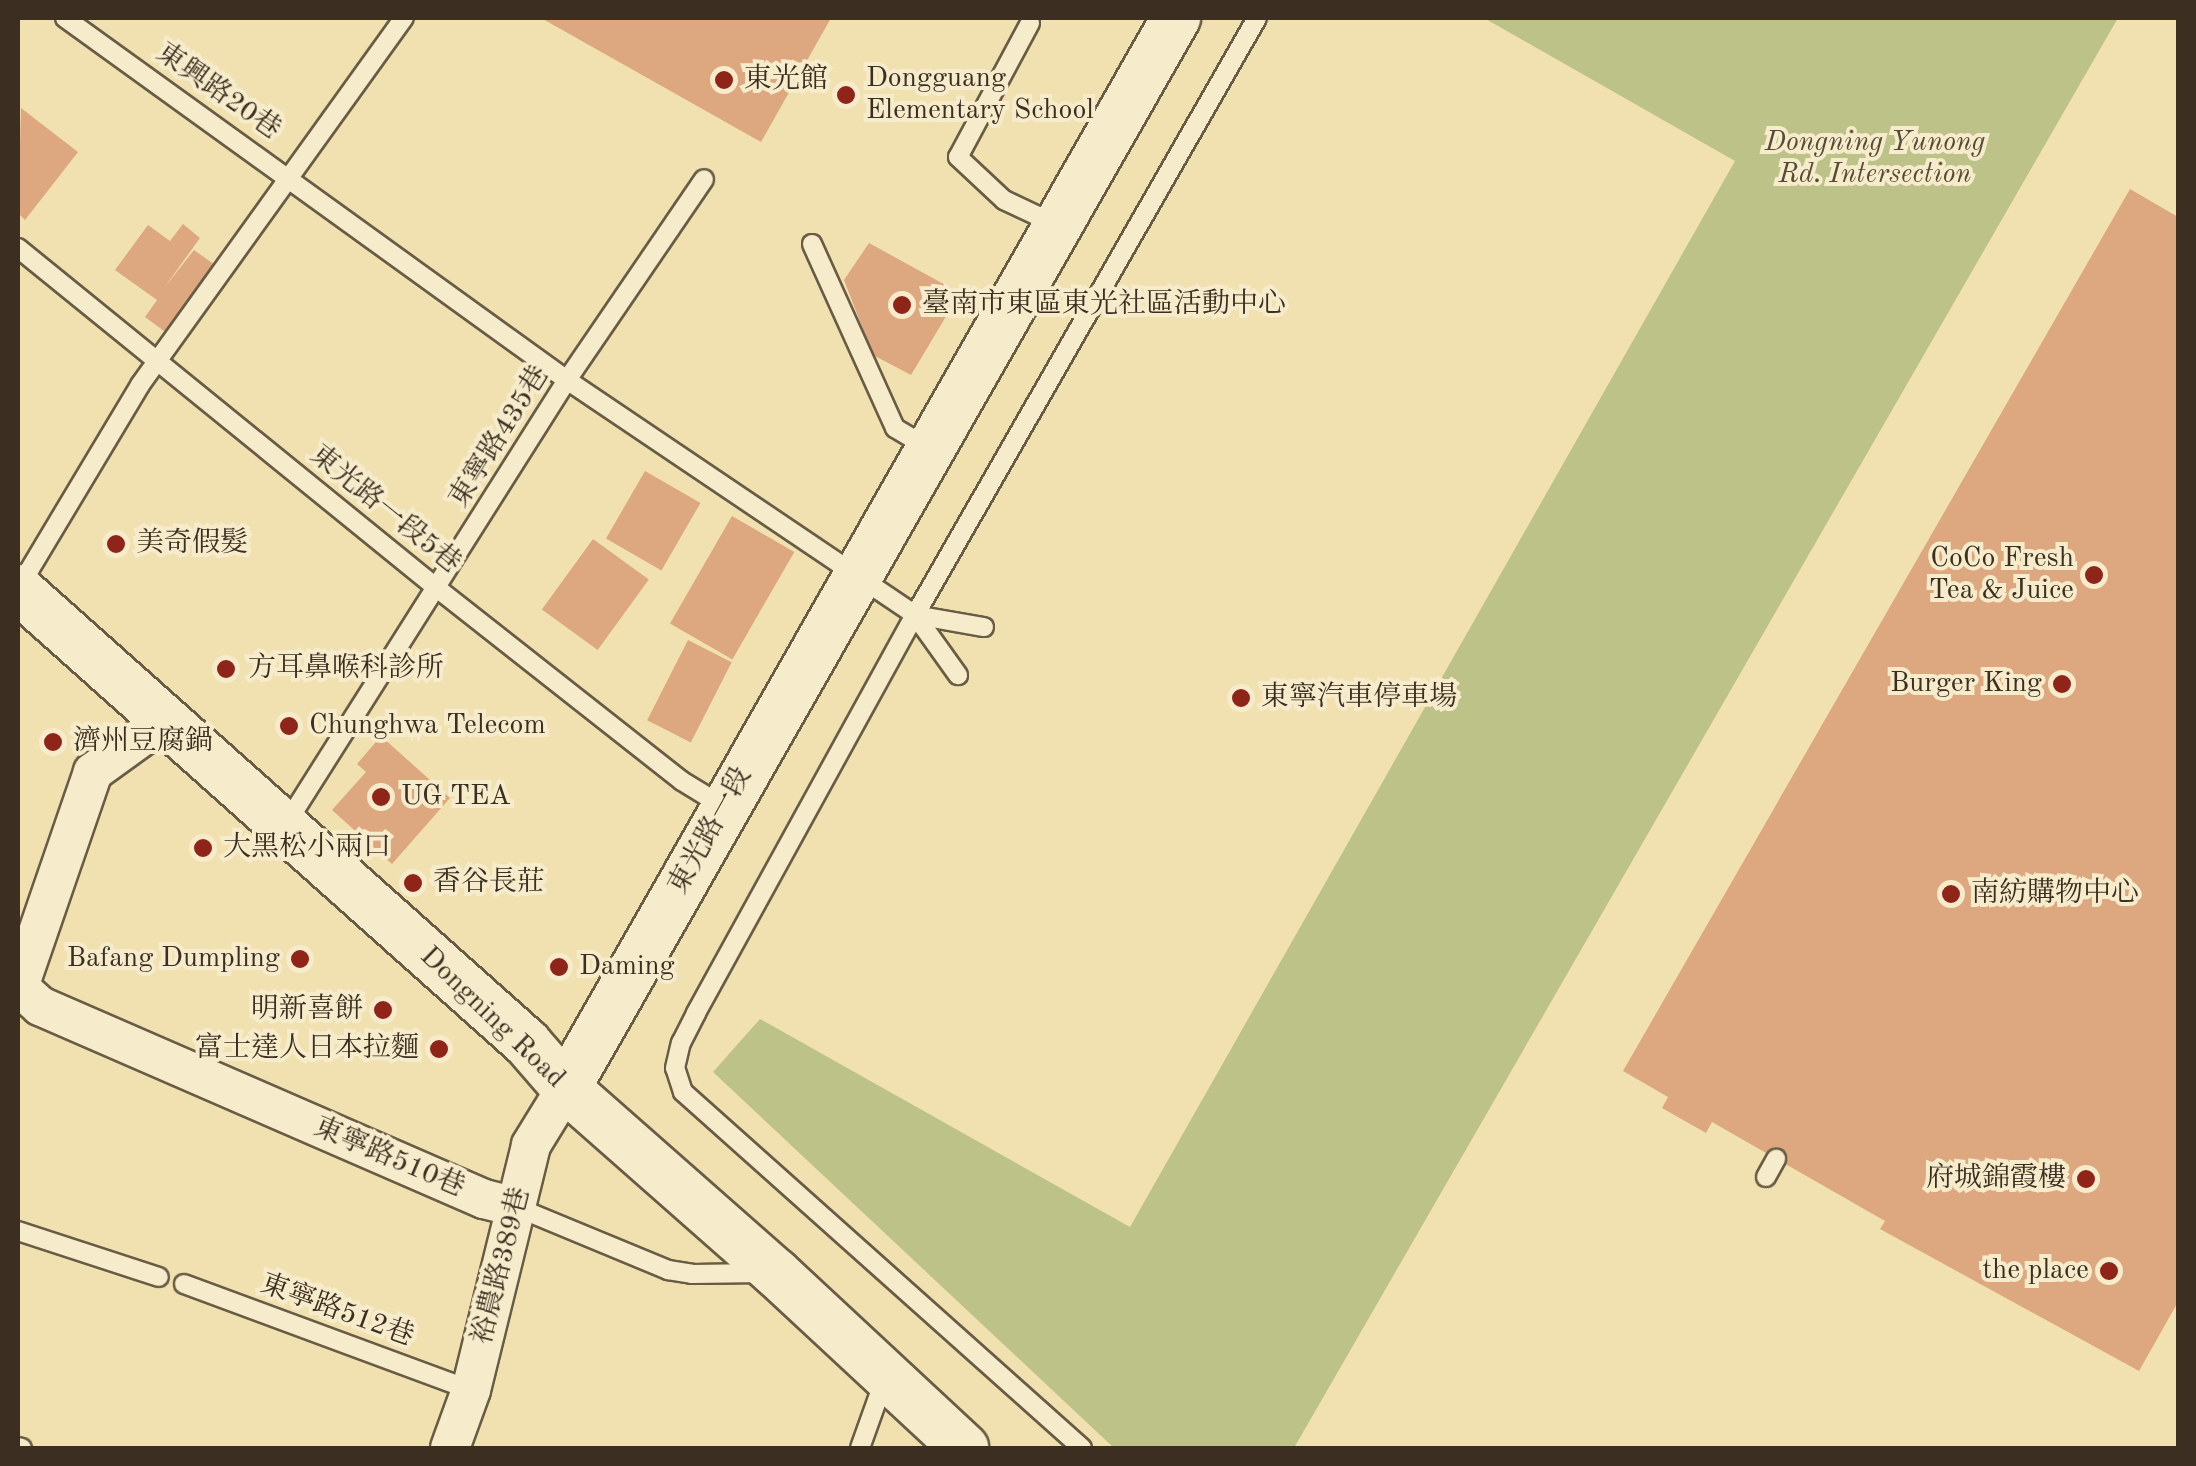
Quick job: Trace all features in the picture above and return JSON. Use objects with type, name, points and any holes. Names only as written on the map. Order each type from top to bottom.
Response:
[{"type":"street","name":"東光路一段","points":[[566,1088],[1176,18]]},
{"type":"street","name":"Dongning Road","points":[[18,589],[162,722],[527,1044],[566,1088],[776,1273],[964,1448]]},
{"type":"street","points":[[18,987],[93,772],[162,722]]},
{"type":"street","name":"東寧路510巷","points":[[18,987],[40,1006],[466,1192],[516,1208]]},
{"type":"street","name":"裕農路389巷","points":[[450,1448],[471,1390],[531,1145],[566,1088]]},
{"type":"lane","name":"東興路20巷","points":[[65,18],[290,176],[566,380],[915,615]]},
{"type":"lane","points":[[18,589],[156,361],[404,18]]},
{"type":"lane","points":[[1082,1448],[683,1092],[675,1068],[680,1043],[696,1012],[915,615],[1257,18]]},
{"type":"lane","points":[[1030,23],[958,157],[1004,200],[1057,226]]},
{"type":"lane","name":"東寧路435巷","points":[[284,829],[566,380],[704,179]]},
{"type":"lane","points":[[812,244],[896,428],[928,449]]},
{"type":"lane","name":"東光路一段5巷","points":[[18,248],[438,589],[682,781],[724,807]]},
{"type":"lane","points":[[915,615],[984,627]]},
{"type":"lane","points":[[915,615],[958,674]]},
{"type":"lane","points":[[1766,1177],[1776,1158]]},
{"type":"lane","name":"東寧路510巷","points":[[516,1208],[668,1270],[692,1274],[776,1273]]},
{"type":"lane","points":[[18,1231],[159,1277]]},
{"type":"lane","name":"東寧路512巷","points":[[184,1284],[471,1390]]},
{"type":"lane","points":[[860,1448],[886,1376]]},
{"type":"green space","name":"Dongning Yunong Rd. Intersection","points":[[1484,18],[2118,18],[1294,1448],[1114,1448],[713,1072],[760,1019],[1130,1227],[1735,161]]},
{"type":"building","name":"東光館","points":[[541,18],[831,18],[761,142]]},
{"type":"building","points":[[21,108],[78,152],[25,220],[18,213]]},
{"type":"building","name":"南紡購物中心","points":[[2130,189],[2178,217],[2178,1302],[2139,1371],[1880,1229],[1885,1221],[1712,1122],[1706,1133],[1662,1108],[1668,1097],[1623,1071]]},
{"type":"building","points":[[183,224],[200,238],[164,288],[194,250],[218,267],[168,334],[145,317],[157,300],[115,270],[148,225],[170,241]]},
{"type":"building","points":[[869,243],[960,293],[911,375],[873,355],[844,280]]},
{"type":"building","points":[[645,471],[700,503],[661,571],[606,539]]},
{"type":"building","points":[[732,516],[794,552],[732,659],[670,623]]},
{"type":"building","points":[[593,539],[649,580],[598,650],[542,609]]},
{"type":"building","points":[[688,640],[732,662],[691,742],[647,720]]},
{"type":"building","points":[[381,736],[450,798],[392,864],[332,810],[366,772],[357,764]]},
{"type":"place","name":"東光館","points":[[724,80]]},
{"type":"place","name":"Dongguang Elementary School","points":[[846,95]]},
{"type":"place","name":"臺南市東區東光社區活動中心","points":[[902,305]]},
{"type":"place","name":"美奇假髮","points":[[116,544]]},
{"type":"place","name":"CoCo Fresh Tea & Juice","points":[[2094,575]]},
{"type":"place","name":"方耳鼻喉科診所","points":[[226,669]]},
{"type":"place","name":"Burger King","points":[[2062,684]]},
{"type":"place","name":"東寧汽車停車場","points":[[1241,698]]},
{"type":"place","name":"Chunghwa Telecom","points":[[289,726]]},
{"type":"place","name":"濟州豆腐鍋","points":[[53,742]]},
{"type":"place","name":"UG TEA","points":[[381,797]]},
{"type":"place","name":"大黑松小兩口","points":[[203,848]]},
{"type":"place","name":"香谷長莊","points":[[413,883]]},
{"type":"place","name":"南紡購物中心","points":[[1951,894]]},
{"type":"place","name":"Bafang Dumpling","points":[[300,959]]},
{"type":"place","name":"Daming","points":[[559,967]]},
{"type":"place","name":"明新喜餅","points":[[383,1010]]},
{"type":"place","name":"富士達人日本拉麵","points":[[439,1049]]},
{"type":"place","name":"府城錦霞樓","points":[[2086,1179]]},
{"type":"place","name":"the place","points":[[2109,1271]]}]
